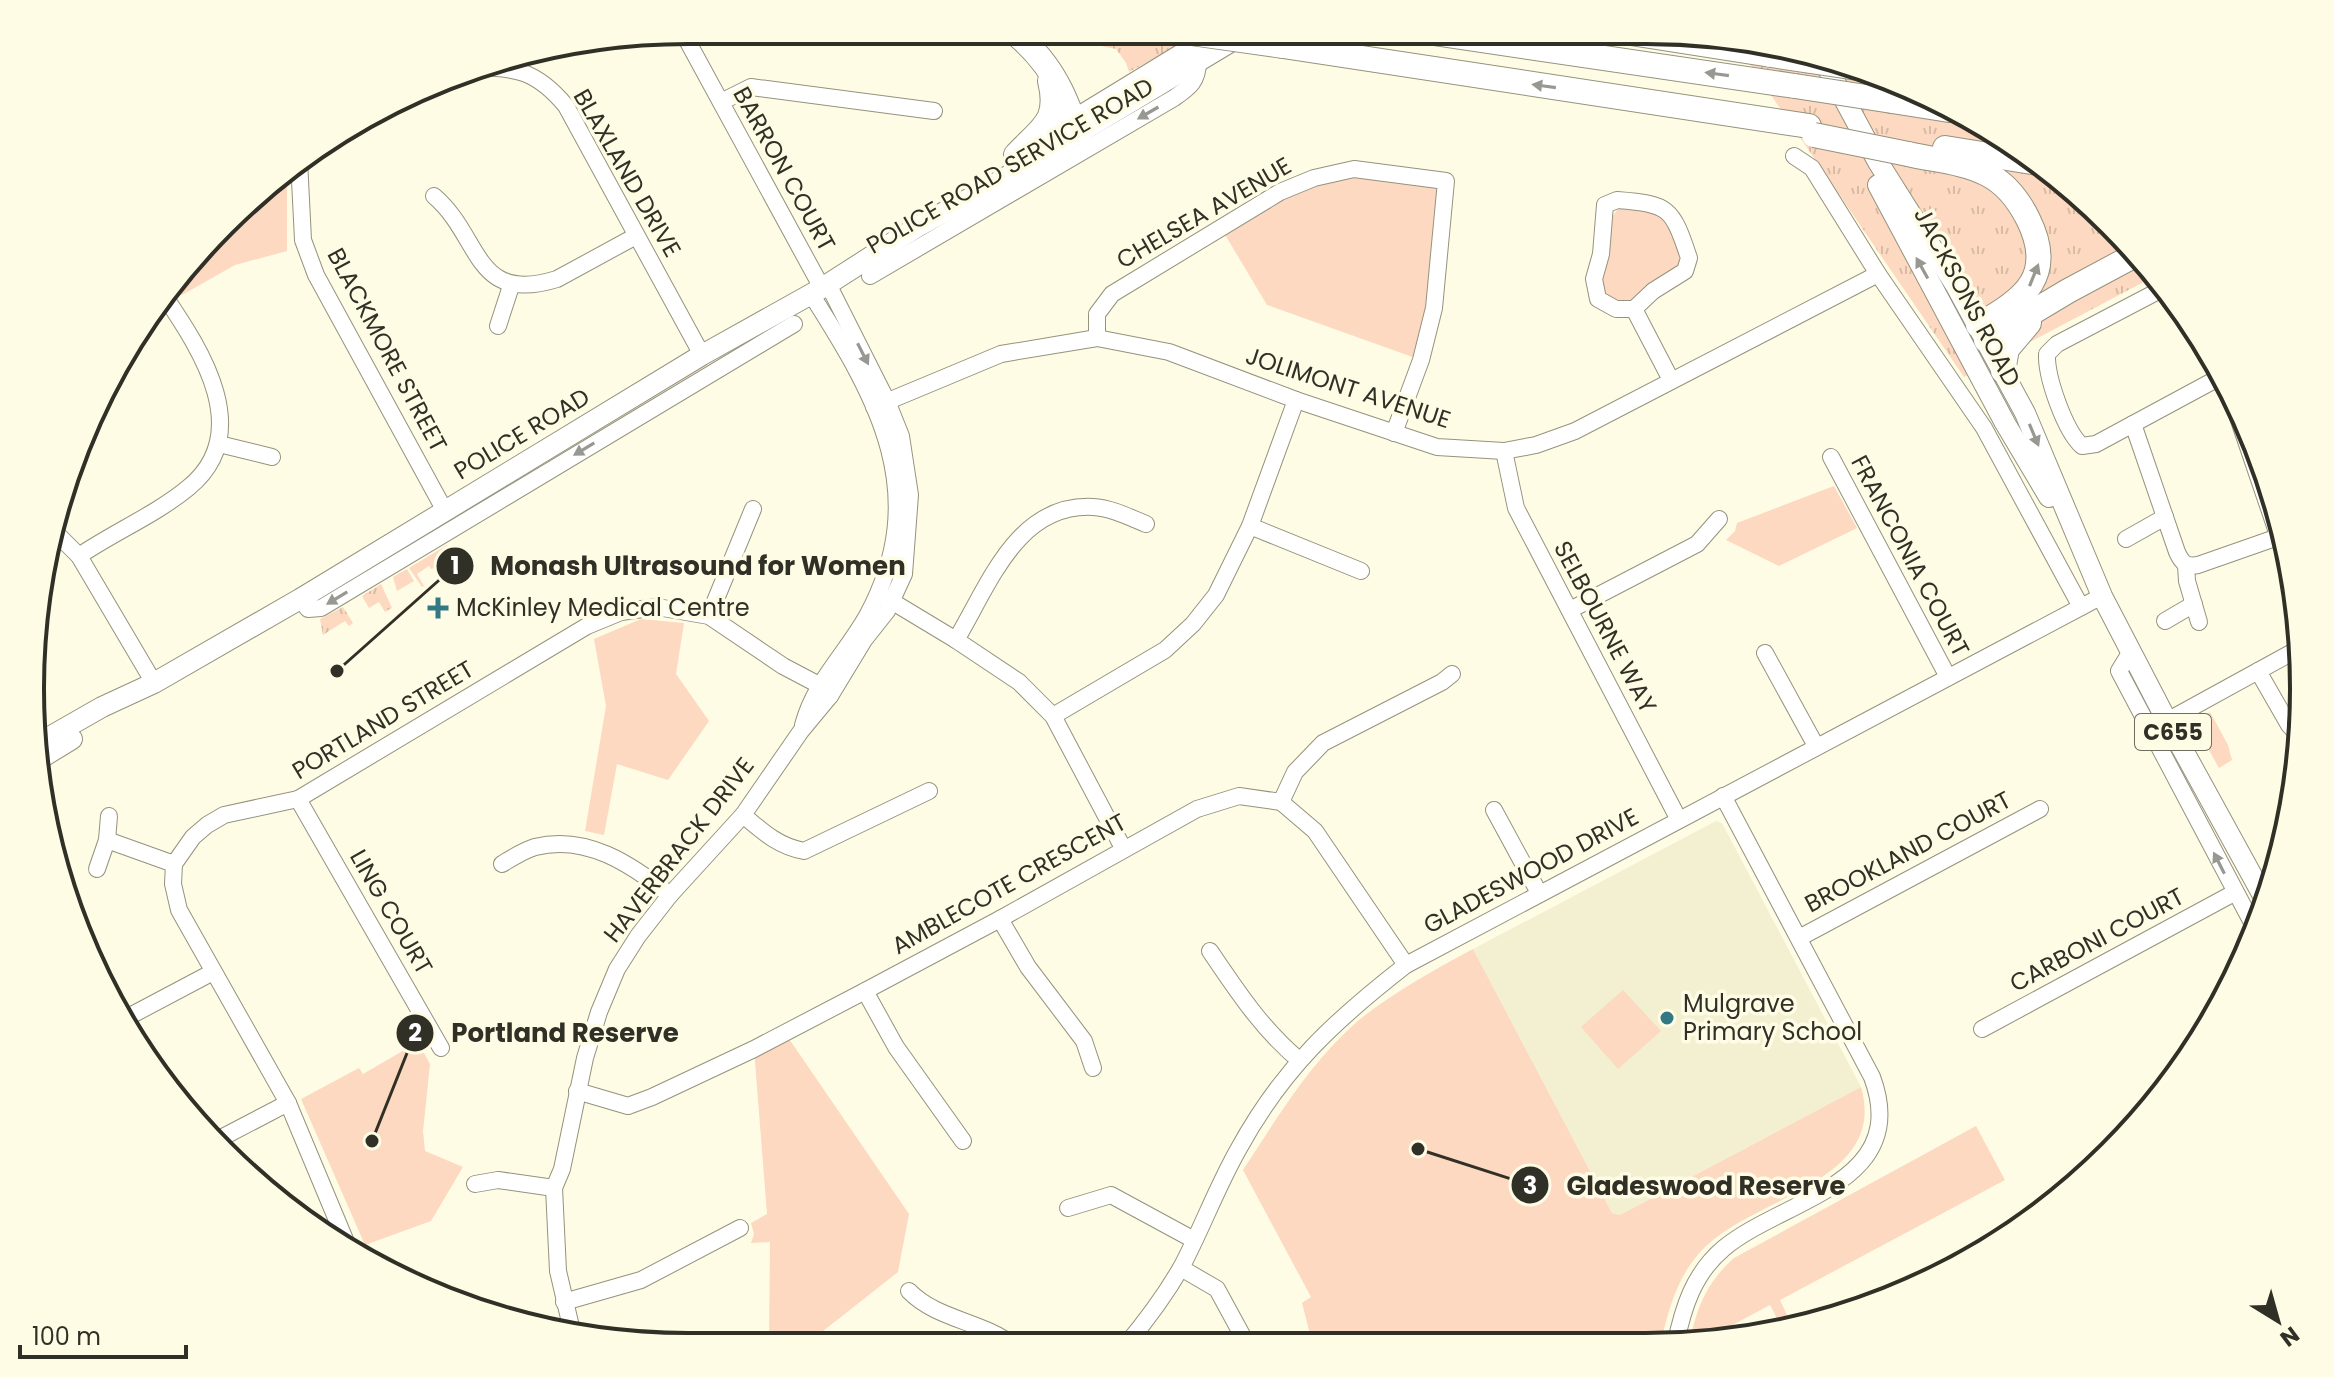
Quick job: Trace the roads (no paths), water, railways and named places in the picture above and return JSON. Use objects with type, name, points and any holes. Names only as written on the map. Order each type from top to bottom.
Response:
[{"type":"highway","points":[[1029,44],[1044,62],[1077,126]]},
{"type":"highway","points":[[1269,44],[1622,97],[1684,112],[1905,148],[2014,160]]},
{"type":"highway","points":[[1509,44],[1921,106]]},
{"type":"highway","points":[[1016,155],[1051,119],[1054,103],[1052,84],[1044,62]]},
{"type":"highway","points":[[1905,148],[1986,173],[2017,199],[2035,234],[2040,258],[2033,282],[2015,304],[1973,338]]},
{"type":"highway","points":[[1973,338],[2126,260]]},
{"type":"highway","points":[[2003,371],[2007,349],[2030,323],[2068,291]]},
{"type":"main road","name":"POLICE ROAD","points":[[46,739],[102,707],[154,683],[445,511],[646,401],[702,355],[921,235],[1200,44]]},
{"type":"main road","name":"POLICE ROAD","points":[[921,235],[964,187],[1016,155],[1077,126],[1227,44]]},
{"type":"main road","name":"JACKSONS ROAD","points":[[1815,67],[1973,338],[2003,371],[2025,413],[2086,560],[2130,653],[2259,887]]},
{"type":"main road","name":"JACKSONS ROAD","points":[[1829,71],[1973,338],[2005,423],[2086,560]]},
{"type":"main road","name":"POLICE ROAD","points":[[48,754],[107,718],[154,683]]},
{"type":"street","name":"BARRON COURT","points":[[689,44],[820,288]]},
{"type":"street","name":"POLICE ROAD SERVICE ROAD","points":[[870,276],[921,235],[1174,98],[1193,85],[1198,74],[1198,61]]},
{"type":"street","name":"BLAXLAND DRIVE","points":[[512,69],[524,72],[550,88],[566,106],[702,355]]},
{"type":"street","points":[[721,102],[751,87],[934,111]]},
{"type":"street","points":[[1794,156],[1812,168],[1878,274],[1984,428],[2081,607]]},
{"type":"street","name":"CHELSEA AVENUE","points":[[1097,338],[1097,314],[1112,294],[1280,192],[1314,178],[1354,169],[1446,181],[1434,308],[1421,360],[1394,433]]},
{"type":"street","name":"BLACKMORE STREET","points":[[300,174],[303,240],[316,275],[445,511]]},
{"type":"street","points":[[434,196],[453,214],[478,259],[497,278],[511,286],[543,284],[557,279],[636,236]]},
{"type":"street","points":[[1617,200],[1654,203],[1667,211],[1689,258],[1685,271],[1653,291],[1634,309],[1616,309],[1598,299],[1594,279],[1601,254],[1605,205],[1617,200]]},
{"type":"street","name":"JOLIMONT AVENUE","points":[[881,404],[1001,354],[1097,338],[1169,352],[1296,400],[1437,447],[1504,451],[1536,445],[1575,431],[1878,274]]},
{"type":"street","points":[[498,326],[511,286]]},
{"type":"street","name":"HAVERBRACK DRIVE","points":[[570,1322],[558,1271],[554,1188],[562,1169],[577,1091],[599,1012],[617,969],[670,895],[743,815],[801,731],[810,700],[824,690],[844,651],[904,574],[910,495],[901,436],[820,288]]},
{"type":"street","points":[[2154,293],[2057,344],[2047,354],[2048,370],[2060,408],[2076,440],[2082,446],[2096,444],[2212,381]]},
{"type":"street","points":[[79,556],[190,487],[219,444],[217,393],[170,306]]},
{"type":"street","points":[[1634,309],[1671,380]]},
{"type":"street","points":[[300,599],[308,609],[321,608],[646,401],[794,324]]},
{"type":"street","points":[[1053,716],[1165,650],[1193,624],[1216,595],[1250,526],[1296,400]]},
{"type":"street","points":[[2133,424],[2177,552],[2186,565],[2187,581],[2199,622]]},
{"type":"street","points":[[219,444],[272,457]]},
{"type":"street","name":"SELBOURNE WAY","points":[[1504,451],[1516,508],[1679,820]]},
{"type":"street","name":"FRANCONIA COURT","points":[[1831,457],[1948,677]]},
{"type":"street","points":[[956,640],[1008,552],[1036,521],[1074,508],[1096,507],[1146,524]]},
{"type":"street","points":[[709,616],[753,509]]},
{"type":"street","points":[[2126,539],[2165,517]]},
{"type":"street","points":[[1570,610],[1697,544],[1719,519]]},
{"type":"street","points":[[1250,526],[1361,571]]},
{"type":"street","points":[[62,539],[79,556],[154,683]]},
{"type":"street","points":[[2186,565],[2198,565],[2272,539]]},
{"type":"street","points":[[381,549],[381,572]]},
{"type":"street","name":"GLADESWOOD DRIVE","points":[[1136,1333],[1181,1268],[1252,1125],[1299,1060],[1349,1010],[1406,965],[2102,596]]},
{"type":"street","points":[[885,598],[1019,682],[1053,716],[1123,848]]},
{"type":"street","points":[[2165,621],[2194,604]]},
{"type":"street","name":"PORTLAND STREET","points":[[174,864],[193,837],[224,815],[298,799],[587,626],[621,612],[657,607],[709,616],[824,690]]},
{"type":"street","points":[[1765,653],[1816,746]]},
{"type":"street","points":[[2130,653],[2119,671],[2248,917]]},
{"type":"street","points":[[2167,721],[2289,654]]},
{"type":"street","points":[[2258,671],[2289,724]]},
{"type":"street","points":[[1406,965],[1315,831],[1281,802],[1295,772],[1323,743],[1452,674]]},
{"type":"street","points":[[743,815],[773,840],[788,848],[804,851],[929,791]]},
{"type":"street","name":"AMBLECOTE CRESCENT","points":[[577,1091],[628,1106],[754,1049],[1000,919],[1197,809],[1239,796],[1281,802]]},
{"type":"street","points":[[1678,1332],[1686,1299],[1708,1264],[1745,1234],[1846,1178],[1863,1162],[1876,1135],[1879,1105],[1872,1077],[1723,796]]},
{"type":"street","name":"LING COURT","points":[[298,799],[441,1048]]},
{"type":"street","name":"BROOKLAND COURT","points":[[1799,938],[2040,809]]},
{"type":"street","points":[[1494,810],[1539,893]]},
{"type":"street","points":[[97,869],[107,840],[109,816]]},
{"type":"street","points":[[107,840],[174,864],[173,884],[179,910],[288,1103],[342,1231]]},
{"type":"street","points":[[502,864],[532,847],[567,842],[605,853],[639,870],[670,895]]},
{"type":"street","name":"CARBONI COURT","points":[[1982,1029],[2234,893]]},
{"type":"street","points":[[1000,919],[1028,967],[1084,1041],[1093,1068]]},
{"type":"street","points":[[1210,951],[1246,1006],[1274,1039],[1299,1060]]},
{"type":"street","points":[[132,1015],[213,972]]},
{"type":"street","points":[[865,991],[896,1047],[963,1141]]},
{"type":"street","points":[[225,1136],[288,1103]]},
{"type":"street","points":[[475,1184],[498,1180],[554,1188]]},
{"type":"street","points":[[1068,1208],[1111,1195],[1194,1240]]},
{"type":"street","points":[[564,1302],[641,1280],[740,1228]]},
{"type":"street","points":[[1181,1268],[1217,1289],[1241,1333]]},
{"type":"street","points":[[909,1291],[921,1304],[994,1333]]},
{"type":"place","name":"McKinley Medical Centre","points":[[438,608]]},
{"type":"place","name":"Monash Ultrasound for Women","points":[[337,671]]},
{"type":"place","name":"Mulgrave Primary School","points":[[1667,1018]]},
{"type":"place","name":"Portland Reserve","points":[[372,1141]]},
{"type":"place","name":"Gladeswood Reserve","points":[[1418,1149]]}]
